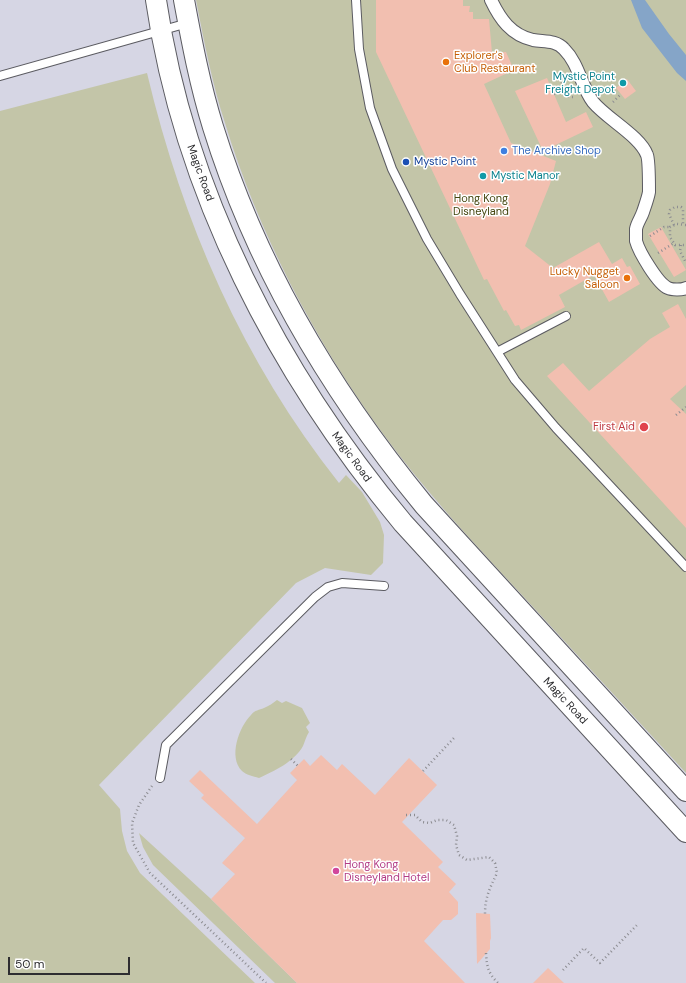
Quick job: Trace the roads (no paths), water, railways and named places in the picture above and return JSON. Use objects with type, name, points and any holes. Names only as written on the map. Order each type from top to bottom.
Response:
[{"type":"street","name":"Magic Road","points":[[156,0],[161,32],[174,91],[186,135],[217,220],[269,328],[322,417],[370,483],[403,523],[686,832]]},
{"type":"street","points":[[184,0],[201,84],[227,168],[243,209],[261,250],[294,315],[345,401],[392,466],[424,505],[686,791]]},
{"type":"street","points":[[491,0],[503,22],[518,34],[534,40],[549,41],[564,48],[574,64],[586,92],[593,102],[602,112],[641,145],[648,156],[649,192],[636,228],[637,243],[658,280],[668,288],[686,288]]},
{"type":"lane","points":[[356,0],[359,49],[370,108],[392,169],[428,239],[460,294],[515,380],[556,428],[686,567]]},
{"type":"lane","points":[[0,76],[161,32],[188,23]]},
{"type":"lane","points":[[497,352],[566,316]]},
{"type":"lane","points":[[160,778],[166,745],[315,597],[328,587],[342,583],[384,586]]},
{"type":"water","points":[[631,0],[645,0],[686,55],[686,81],[677,73],[642,28]]},
{"type":"place","name":"Explorer's Club Restaurant","points":[[446,62]]},
{"type":"place","name":"Mystic Point Freight Depot","points":[[623,83]]},
{"type":"place","name":"The Archive Shop","points":[[504,151]]},
{"type":"place","name":"Mystic Point","points":[[406,162]]},
{"type":"place","name":"Mystic Manor","points":[[483,176]]},
{"type":"place","name":"Lucky Nugget Saloon","points":[[627,278]]},
{"type":"place","name":"First Aid","points":[[644,427]]},
{"type":"place","name":"Hong Kong Disneyland Hotel","points":[[336,871]]},
{"type":"park label","name":"Hong Kong Disneyland","points":[[481,205]]}]
